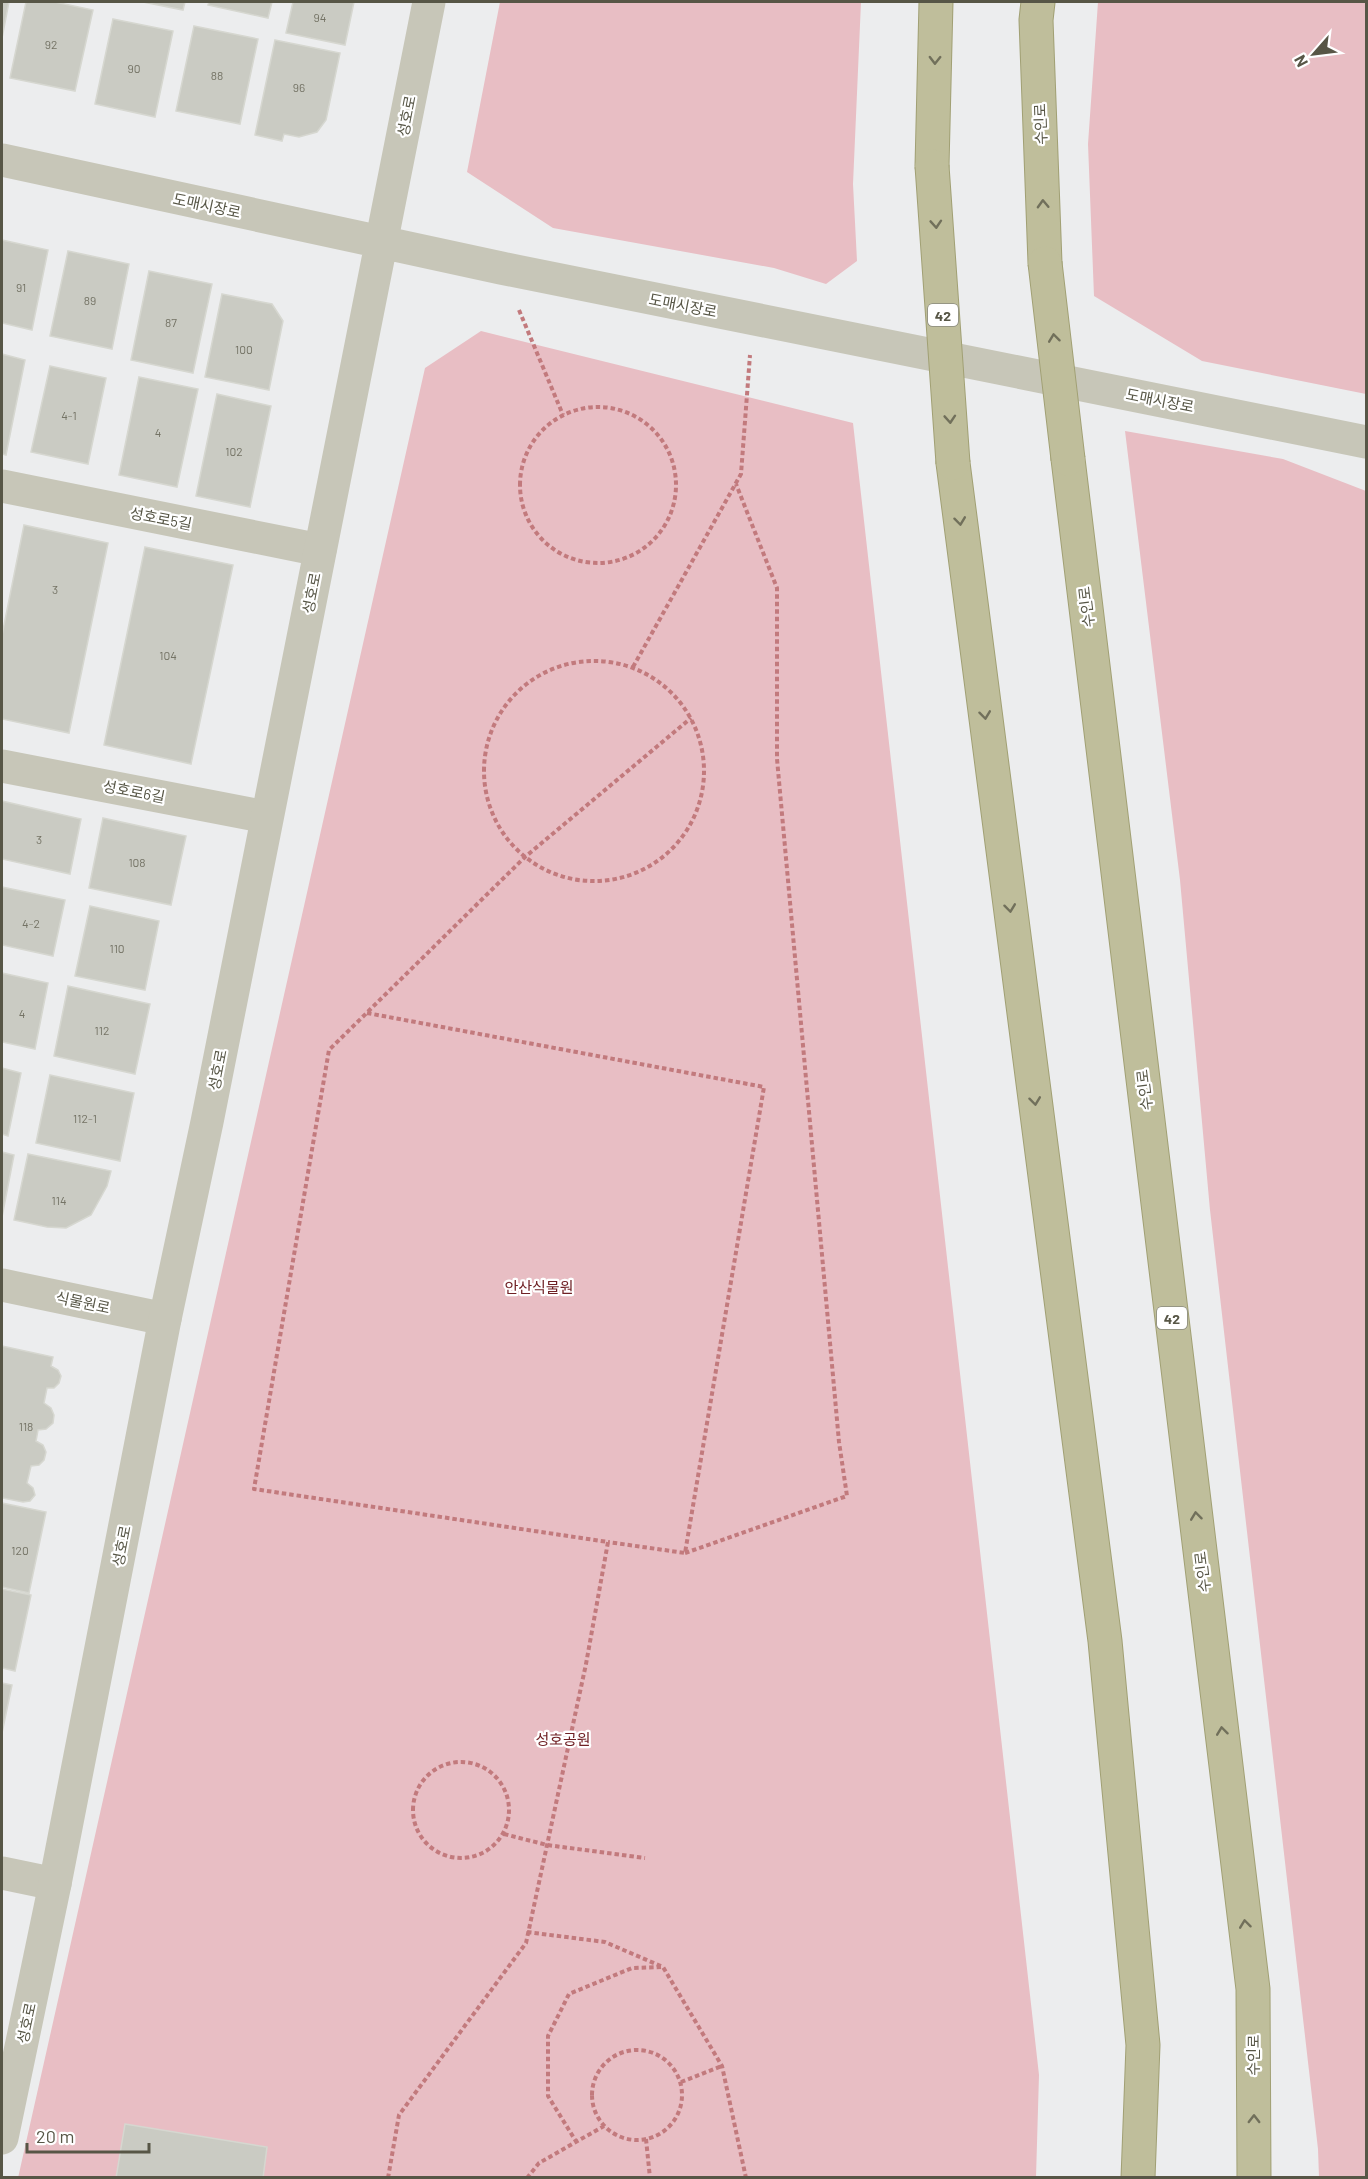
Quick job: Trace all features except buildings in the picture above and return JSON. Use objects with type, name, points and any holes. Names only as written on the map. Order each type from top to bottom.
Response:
[{"type":"highway","name":"42","points":[[936,2],[932,166],[953,463],[1105,1641],[1143,2045],[1138,2178]]},
{"type":"highway","name":"수인로","points":[[1038,2],[1036,20],[1045,263],[1253,1989],[1254,2178]]},
{"type":"street","name":"성호로","points":[[2,2138],[55,1884],[165,1319],[209,1110],[429,2]]},
{"type":"street","name":"도매시장로","points":[[2,160],[501,268],[1366,442]]},
{"type":"street","name":"성호로5길","points":[[2,486],[320,550]]},
{"type":"street","name":"성호로6길","points":[[2,766],[266,817]]},
{"type":"street","name":"식물원로","points":[[2,1285],[165,1319]]},
{"type":"street","points":[[2,1872],[55,1884]]},
{"type":"path","points":[[501,268],[563,415]]},
{"type":"path","points":[[633,667],[741,474],[752,318]]},
{"type":"path","points":[[603,406],[630,413],[652,428],[667,448],[675,472],[676,497],[668,521],[654,541],[633,556],[610,563],[585,563],[561,555],[541,540],[527,520],[519,493],[521,466],[532,441],[551,421],[563,415],[576,409],[603,406]]},
{"type":"path","points":[[691,718],[525,856],[329,1050],[254,1489],[684,1553],[847,1496],[839,1442],[777,759],[777,588],[736,484]]},
{"type":"path","points":[[595,659],[633,667],[666,686],[691,718],[704,752],[704,787],[694,820],[674,848],[647,869],[615,880],[581,881],[548,872],[519,853],[497,826],[484,789],[485,750],[498,714],[523,685],[557,666],[595,659]]},
{"type":"path","points":[[367,1013],[764,1087],[684,1553]]},
{"type":"path","points":[[388,2178],[399,2115],[526,1943],[586,1664],[608,1542]]},
{"type":"path","points":[[465,1762],[480,1766],[494,1774],[507,1795],[509,1819],[504,1834],[494,1847],[480,1855],[465,1859],[449,1858],[434,1851],[422,1840],[415,1825],[412,1809],[415,1794],[423,1780],[434,1769],[449,1763],[465,1762]]},
{"type":"path","points":[[504,1834],[547,1845],[645,1858]]},
{"type":"path","points":[[527,1932],[605,1942],[663,1967],[722,2066],[746,2178]]},
{"type":"path","points":[[577,2143],[548,2096],[548,2036],[569,1994],[632,1968],[663,1967]]},
{"type":"path","points":[[635,2049],[650,2051],[663,2058],[674,2068],[681,2082],[682,2097],[679,2111],[672,2124],[660,2134],[646,2139],[631,2140],[604,2126],[596,2113],[592,2099],[599,2070],[608,2060],[621,2052],[635,2049]]},
{"type":"path","points":[[681,2082],[722,2066]]},
{"type":"path","points":[[527,2178],[539,2163],[604,2126]]},
{"type":"path","points":[[646,2139],[650,2178]]},
{"type":"green space","points":[[500,2],[861,2],[853,184],[857,261],[826,284],[774,268],[553,228],[467,172]]},
{"type":"green space","points":[[1098,2],[1366,2],[1366,394],[1202,361],[1094,296],[1088,144]]},
{"type":"green space","name":"성호공원","points":[[481,331],[853,423],[1039,2075],[1036,2177],[18,2178],[425,368]]},
{"type":"green space","points":[[1125,431],[1283,459],[1366,491],[1366,2177],[1319,2177],[1318,2149],[1210,1210],[1180,880]]},
{"type":"park label","name":"안산식물원","points":[[539,1287]]}]
